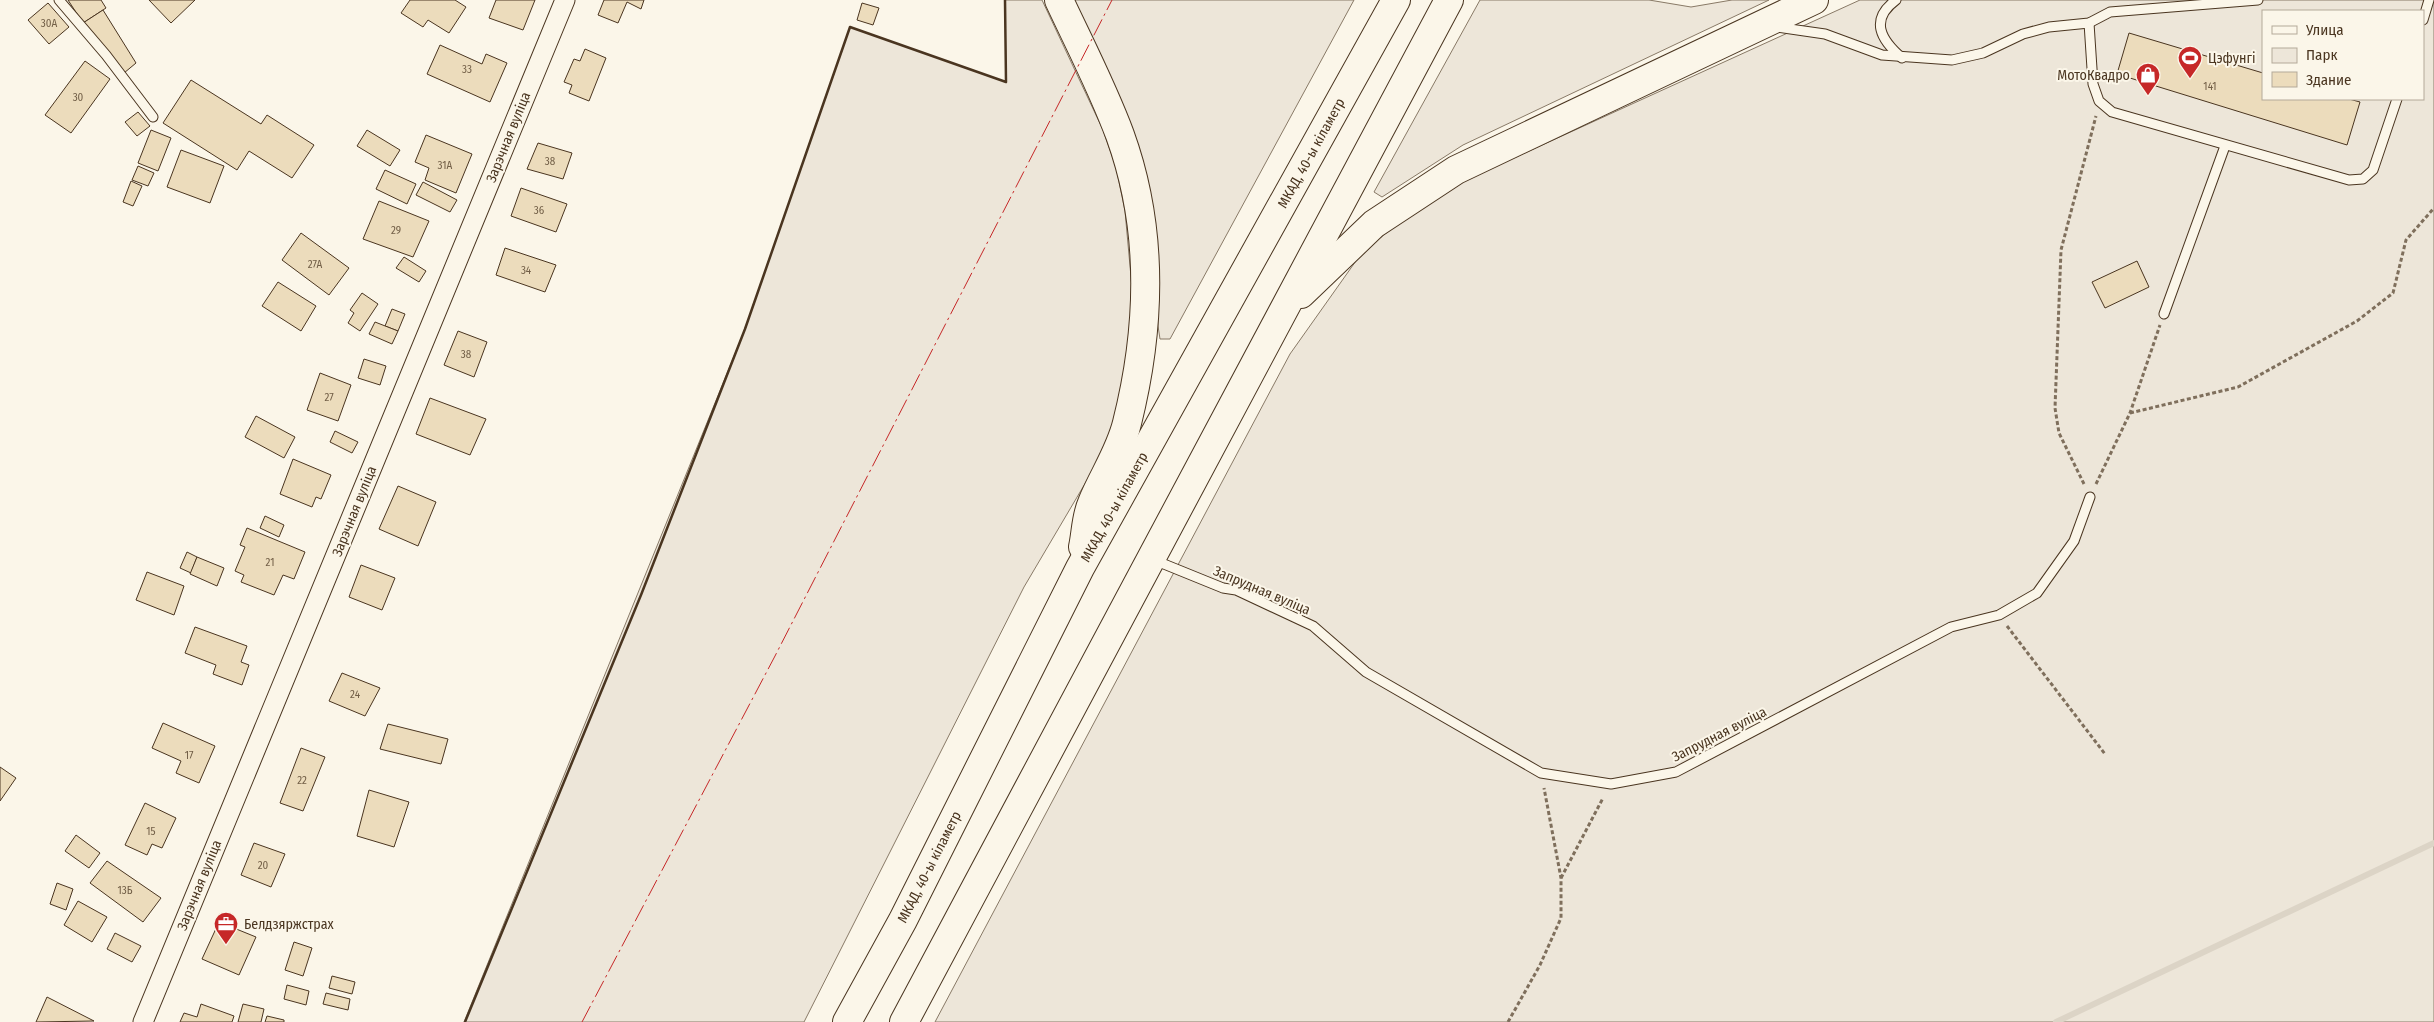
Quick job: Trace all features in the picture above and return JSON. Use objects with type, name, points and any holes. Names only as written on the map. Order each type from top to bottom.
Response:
[{"type":"highway","points":[[1060,0],[1094,73],[1120,136],[1140,214],[1146,264],[1146,293],[1137,382],[1124,434],[1112,465],[1091,504],[1080,568]]},
{"type":"highway","name":"МКАД, 40-ы кіламетр","points":[[847,1022],[903,920],[1080,568],[1396,0]]},
{"type":"highway","points":[[904,1022],[1449,0]]},
{"type":"highway","points":[[1284,310],[1374,224],[1456,170],[1814,0]]},
{"type":"street","name":"Зарэчная вуліца","points":[[142,1022],[565,0]]},
{"type":"lane","points":[[59,0],[106,55],[135,96],[153,117]]},
{"type":"lane","points":[[1896,0],[1879,20],[1880,29],[1892,49],[1902,58]]},
{"type":"lane","points":[[1757,26],[1804,29],[1825,34],[1882,55],[1902,58],[1952,60],[1983,53],[2023,34],[2049,27],[2089,24],[2110,12],[2258,0]]},
{"type":"lane","points":[[2424,17],[2429,0]]},
{"type":"lane","points":[[2089,24],[2093,84],[2100,101],[2112,112],[2225,146],[2349,180],[2363,179],[2373,170],[2397,100]]},
{"type":"lane","points":[[2164,314],[2225,146]]},
{"type":"lane","name":"Запрудная вуліца","points":[[1151,559],[1223,588],[1236,590],[1313,626],[1366,672],[1541,773],[1611,784],[1676,772],[1951,628],[1999,616],[2037,593],[2074,541],[2090,497]]},
{"type":"path","points":[[2090,497],[2058,433],[2055,408],[2061,250],[2100,101]]},
{"type":"path","points":[[2130,413],[2238,387],[2357,321],[2393,293],[2406,240],[2434,208]]},
{"type":"path","points":[[2090,497],[2130,413],[2164,314]]},
{"type":"path","points":[[1999,616],[2105,754]]},
{"type":"path","points":[[1508,1022],[1540,964],[1562,918],[1561,878],[1541,773]]},
{"type":"path","points":[[1561,878],[1611,784]]},
{"type":"green space","points":[[1005,0],[1042,0],[1103,130],[1116,167],[1125,211],[1133,299],[1132,342],[1105,461],[1096,465],[1024,587],[804,1022],[464,1022],[745,329],[850,27],[1006,82]]},
{"type":"green space","points":[[1072,0],[1354,0],[1170,339],[1160,339],[1158,326],[1157,243],[1152,202]]},
{"type":"green space","points":[[1480,0],[1649,0],[1691,7],[1732,0],[1769,0],[1463,145],[1382,197],[1374,192]]},
{"type":"green space","points":[[1860,0],[2434,0],[2434,1022],[935,1022],[1290,354],[1363,251],[1439,192]]},
{"type":"building","points":[[68,0],[101,0],[106,8],[83,23]]},
{"type":"building","points":[[149,0],[195,0],[171,23]]},
{"type":"building","points":[[410,0],[455,0],[466,7],[449,33],[428,20],[423,27],[401,13]]},
{"type":"building","points":[[496,0],[535,0],[523,30],[489,18]]},
{"type":"building","points":[[604,0],[644,0],[641,9],[627,2],[618,23],[598,15]]},
{"type":"building","points":[[48,3],[69,27],[49,44],[28,20]]},
{"type":"building","points":[[862,3],[879,8],[873,25],[857,20]]},
{"type":"building","points":[[103,10],[136,63],[124,73],[83,23]]},
{"type":"building","points":[[2129,33],[2262,73],[2262,100],[2353,100],[2360,102],[2347,145],[2117,74]]},
{"type":"building","points":[[440,45],[482,64],[486,54],[507,63],[490,102],[427,74]]},
{"type":"building","points":[[585,49],[606,58],[589,101],[569,93],[572,85],[564,82],[574,59],[580,61]]},
{"type":"building","points":[[85,61],[110,79],[71,133],[45,115]]},
{"type":"building","points":[[191,80],[261,124],[267,115],[314,145],[292,178],[249,151],[237,170],[163,123]]},
{"type":"building","points":[[138,112],[150,126],[137,136],[125,122]]},
{"type":"building","points":[[151,130],[171,138],[158,171],[138,163]]},
{"type":"building","points":[[367,130],[400,150],[390,166],[357,146]]},
{"type":"building","points":[[426,135],[472,154],[456,193],[425,180],[429,168],[415,162]]},
{"type":"building","points":[[538,143],[572,153],[563,179],[527,169]]},
{"type":"building","points":[[181,150],[224,166],[210,203],[167,187]]},
{"type":"building","points":[[138,166],[154,173],[148,186],[132,180]]},
{"type":"building","points":[[385,170],[416,184],[407,204],[376,189]]},
{"type":"building","points":[[131,181],[142,186],[133,206],[123,202]]},
{"type":"building","points":[[423,182],[457,200],[450,212],[416,195]]},
{"type":"building","points":[[521,188],[567,204],[556,232],[511,216]]},
{"type":"building","points":[[379,201],[429,221],[413,257],[363,239]]},
{"type":"building","points":[[301,233],[349,268],[329,295],[282,260]]},
{"type":"building","points":[[505,248],[556,265],[545,292],[496,275]]},
{"type":"building","points":[[404,257],[426,271],[419,282],[396,268]]},
{"type":"building","points":[[2137,261],[2149,287],[2105,308],[2092,282]]},
{"type":"building","points":[[278,282],[316,306],[301,331],[262,306]]},
{"type":"building","points":[[362,293],[378,304],[360,331],[348,323],[354,313],[350,310]]},
{"type":"building","points":[[392,309],[405,314],[398,331],[385,326]]},
{"type":"building","points":[[375,322],[398,331],[392,344],[369,334]]},
{"type":"building","points":[[458,331],[487,342],[474,377],[444,365]]},
{"type":"building","points":[[364,359],[386,366],[380,385],[358,378]]},
{"type":"building","points":[[320,373],[351,385],[338,421],[307,410]]},
{"type":"building","points":[[430,398],[486,419],[470,455],[416,434]]},
{"type":"building","points":[[256,416],[295,437],[284,458],[245,437]]},
{"type":"building","points":[[335,431],[358,442],[352,453],[330,442]]},
{"type":"building","points":[[293,459],[331,475],[321,499],[316,497],[312,507],[280,494]]},
{"type":"building","points":[[398,486],[436,502],[418,546],[379,529]]},
{"type":"building","points":[[265,516],[284,525],[279,537],[260,528]]},
{"type":"building","points":[[247,528],[305,552],[294,579],[283,575],[274,595],[241,582],[244,575],[235,571],[245,547],[240,545]]},
{"type":"building","points":[[187,552],[197,557],[191,573],[180,568]]},
{"type":"building","points":[[197,557],[224,568],[217,586],[190,574]]},
{"type":"building","points":[[361,565],[395,578],[382,610],[349,597]]},
{"type":"building","points":[[147,572],[184,586],[174,615],[136,600]]},
{"type":"building","points":[[195,627],[247,646],[241,662],[249,665],[242,685],[213,674],[216,665],[185,653]]},
{"type":"building","points":[[342,673],[380,688],[365,716],[329,701]]},
{"type":"building","points":[[163,723],[215,746],[199,783],[176,773],[181,761],[152,748]]},
{"type":"building","points":[[388,724],[448,739],[441,764],[380,749]]},
{"type":"building","points":[[301,748],[325,757],[303,811],[280,803]]},
{"type":"building","points":[[0,767],[16,778],[0,801]]},
{"type":"building","points":[[369,790],[409,802],[394,847],[357,836]]},
{"type":"building","points":[[145,803],[176,818],[162,848],[152,844],[147,855],[125,845]]},
{"type":"building","points":[[76,835],[100,853],[89,868],[65,851]]},
{"type":"building","points":[[254,843],[285,854],[271,887],[241,875]]},
{"type":"building","points":[[107,861],[161,898],[143,922],[90,883]]},
{"type":"building","points":[[57,883],[73,889],[66,910],[50,904]]},
{"type":"building","points":[[78,901],[107,917],[92,942],[64,925]]},
{"type":"building","points":[[219,922],[256,937],[239,975],[202,959]]},
{"type":"building","points":[[115,933],[141,946],[132,962],[107,949]]},
{"type":"building","points":[[294,942],[312,948],[303,976],[285,970]]},
{"type":"building","points":[[332,976],[355,982],[352,994],[329,988]]},
{"type":"building","points":[[287,985],[309,991],[306,1005],[284,999]]},
{"type":"building","points":[[326,993],[350,999],[348,1010],[323,1004]]},
{"type":"building","points":[[47,997],[94,1021],[36,1022]]},
{"type":"building","points":[[201,1004],[234,1016],[232,1022],[180,1022],[184,1013],[197,1017]]},
{"type":"building","points":[[243,1004],[264,1009],[261,1022],[238,1022]]},
{"type":"building","points":[[267,1016],[284,1020],[284,1022],[265,1022]]},
{"type":"waterway","points":[[2056,1022],[2434,843]]},
{"type":"wall","points":[[465,1022],[641,595],[745,329],[850,27],[1006,82],[1005,0]]},
{"type":"power","points":[[582,1022],[775,656],[1112,0]]},
{"type":"place","name":"Цэфунгі","points":[[2190,79]]},
{"type":"place","name":"МотоКвадро","points":[[2148,96]]},
{"type":"place","name":"Белдзяржстрах","points":[[226,945]]}]
